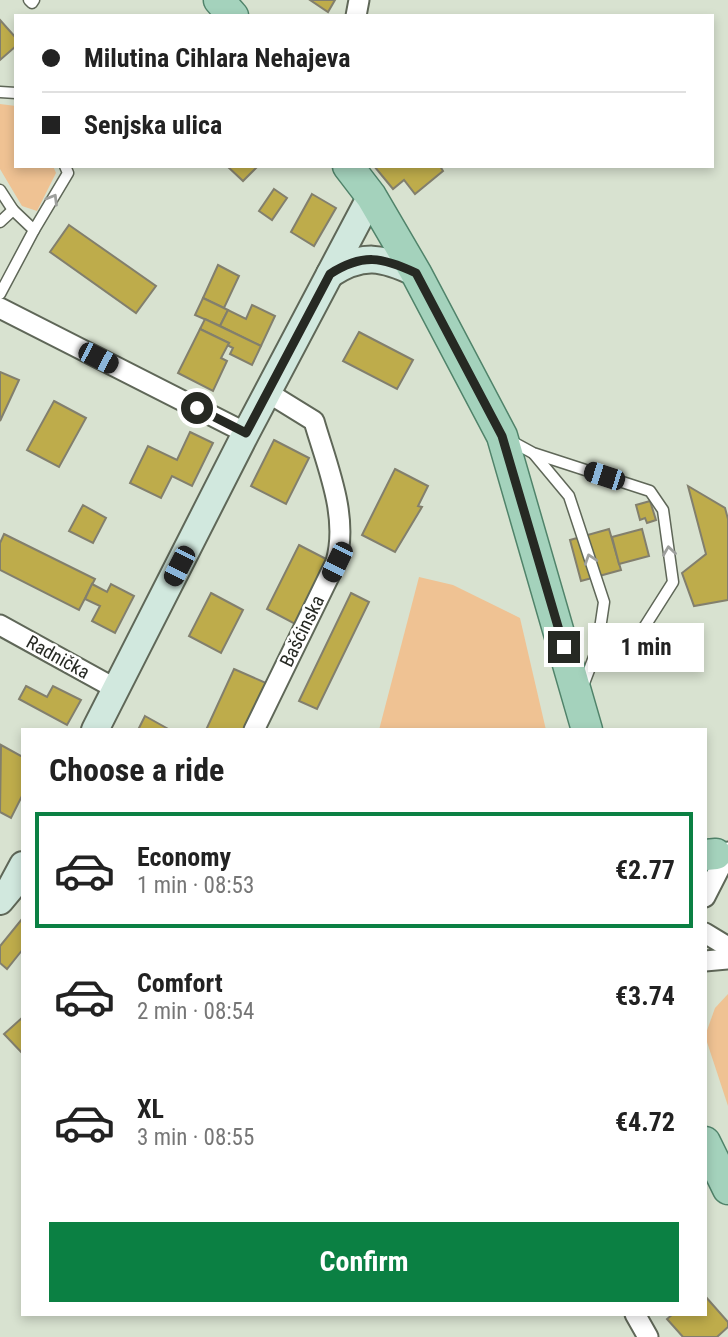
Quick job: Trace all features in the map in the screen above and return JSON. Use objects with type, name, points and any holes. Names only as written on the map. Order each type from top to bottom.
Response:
[{"type":"main road","points":[[219,0],[231,14]]},
{"type":"main road","points":[[350,168],[371,196],[416,273],[502,436],[587,728]]},
{"type":"main road","points":[[707,1146],[728,1189]]},
{"type":"street","points":[[96,728],[267,391],[371,196]]},
{"type":"street","points":[[330,274],[348,262],[371,259],[393,262],[416,273]]},
{"type":"street","points":[[0,308],[246,433]]},
{"type":"street","name":"Bašćinska","points":[[255,728],[337,562],[341,544],[336,498],[314,421],[267,391]]},
{"type":"street","name":"Radnička","points":[[0,625],[116,689]]},
{"type":"street","points":[[707,889],[716,854]]},
{"type":"street","points":[[0,901],[21,869]]},
{"type":"street","points":[[707,934],[728,947]]},
{"type":"street","points":[[707,961],[728,959]]},
{"type":"street","points":[[636,1316],[648,1337]]},
{"type":"lane","points":[[0,294],[68,173],[66,168]]},
{"type":"lane","points":[[0,190],[13,210],[34,230]]},
{"type":"lane","points":[[0,222],[13,210]]},
{"type":"lane","points":[[502,436],[533,453],[650,491],[663,510],[673,582],[640,634],[597,649]]},
{"type":"lane","points":[[533,453],[569,496],[604,602],[597,649],[579,697]]},
{"type":"shaded area","points":[[0,104],[14,106],[14,168],[54,168],[56,173],[37,211],[22,206],[0,169]]},
{"type":"shaded area","points":[[419,577],[453,585],[520,618],[546,728],[380,728]]},
{"type":"shaded area","points":[[728,994],[728,1106],[707,1042],[707,1030],[715,1008]]},
{"type":"building","points":[[310,0],[335,0],[328,12]]},
{"type":"building","points":[[0,20],[14,36],[14,48],[0,60]]},
{"type":"building","points":[[229,168],[256,168],[243,181]]},
{"type":"building","points":[[376,168],[441,168],[443,171],[415,194],[404,180],[393,189]]},
{"type":"building","points":[[274,189],[287,198],[272,220],[259,211]]},
{"type":"building","points":[[312,194],[336,208],[314,246],[291,232]]},
{"type":"building","points":[[69,225],[156,286],[136,313],[50,252]]},
{"type":"building","points":[[218,265],[239,276],[224,308],[203,298]]},
{"type":"building","points":[[203,298],[228,310],[220,326],[195,315]]},
{"type":"building","points":[[252,305],[275,316],[261,346],[220,326],[228,310],[246,319]]},
{"type":"building","points":[[205,319],[261,346],[252,365],[230,354],[233,348],[227,345],[229,343],[200,329]]},
{"type":"building","points":[[200,329],[229,343],[221,358],[227,361],[213,391],[178,373]]},
{"type":"building","points":[[359,332],[413,360],[397,389],[343,361]]},
{"type":"building","points":[[0,372],[19,380],[0,421]]},
{"type":"building","points":[[54,401],[86,418],[59,467],[27,450]]},
{"type":"building","points":[[190,432],[213,443],[192,486],[172,476],[161,498],[130,483],[148,446],[177,460]]},
{"type":"building","points":[[274,440],[309,458],[286,504],[251,486]]},
{"type":"building","points":[[395,469],[428,486],[418,506],[422,507],[395,552],[362,535]]},
{"type":"building","points":[[688,486],[725,508],[728,519],[728,600],[694,606],[682,573],[706,554]]},
{"type":"building","points":[[650,501],[656,520],[647,523],[645,518],[640,520],[636,505]]},
{"type":"building","points":[[83,505],[106,518],[93,543],[69,531]]},
{"type":"building","points":[[609,529],[621,570],[581,581],[570,540]]},
{"type":"building","points":[[642,529],[649,556],[619,564],[612,537]]},
{"type":"building","points":[[4,534],[95,579],[79,610],[0,570],[0,543]]},
{"type":"building","points":[[299,545],[330,561],[297,625],[267,609]]},
{"type":"building","points":[[92,584],[107,592],[111,584],[134,596],[115,633],[92,621],[100,606],[85,599]]},
{"type":"building","points":[[211,593],[243,610],[221,653],[189,636]]},
{"type":"building","points":[[351,593],[369,602],[317,709],[299,701]]},
{"type":"building","points":[[234,669],[266,683],[247,728],[207,728]]},
{"type":"building","points":[[26,686],[47,697],[53,686],[81,700],[67,725],[19,699]]},
{"type":"building","points":[[145,716],[166,728],[139,728]]},
{"type":"building","points":[[1,745],[21,756],[21,798],[11,818],[0,812]]},
{"type":"building","points":[[21,920],[21,952],[7,969],[0,963],[0,946]]},
{"type":"building","points":[[21,1019],[21,1052],[4,1034]]},
{"type":"building","points":[[707,1298],[728,1322],[728,1327],[717,1337],[683,1337],[667,1319],[671,1316],[707,1316]]},
{"type":"route","points":[[197,408],[246,433],[330,274],[348,262],[371,259],[393,262],[416,273],[502,436],[564,647]]}]
